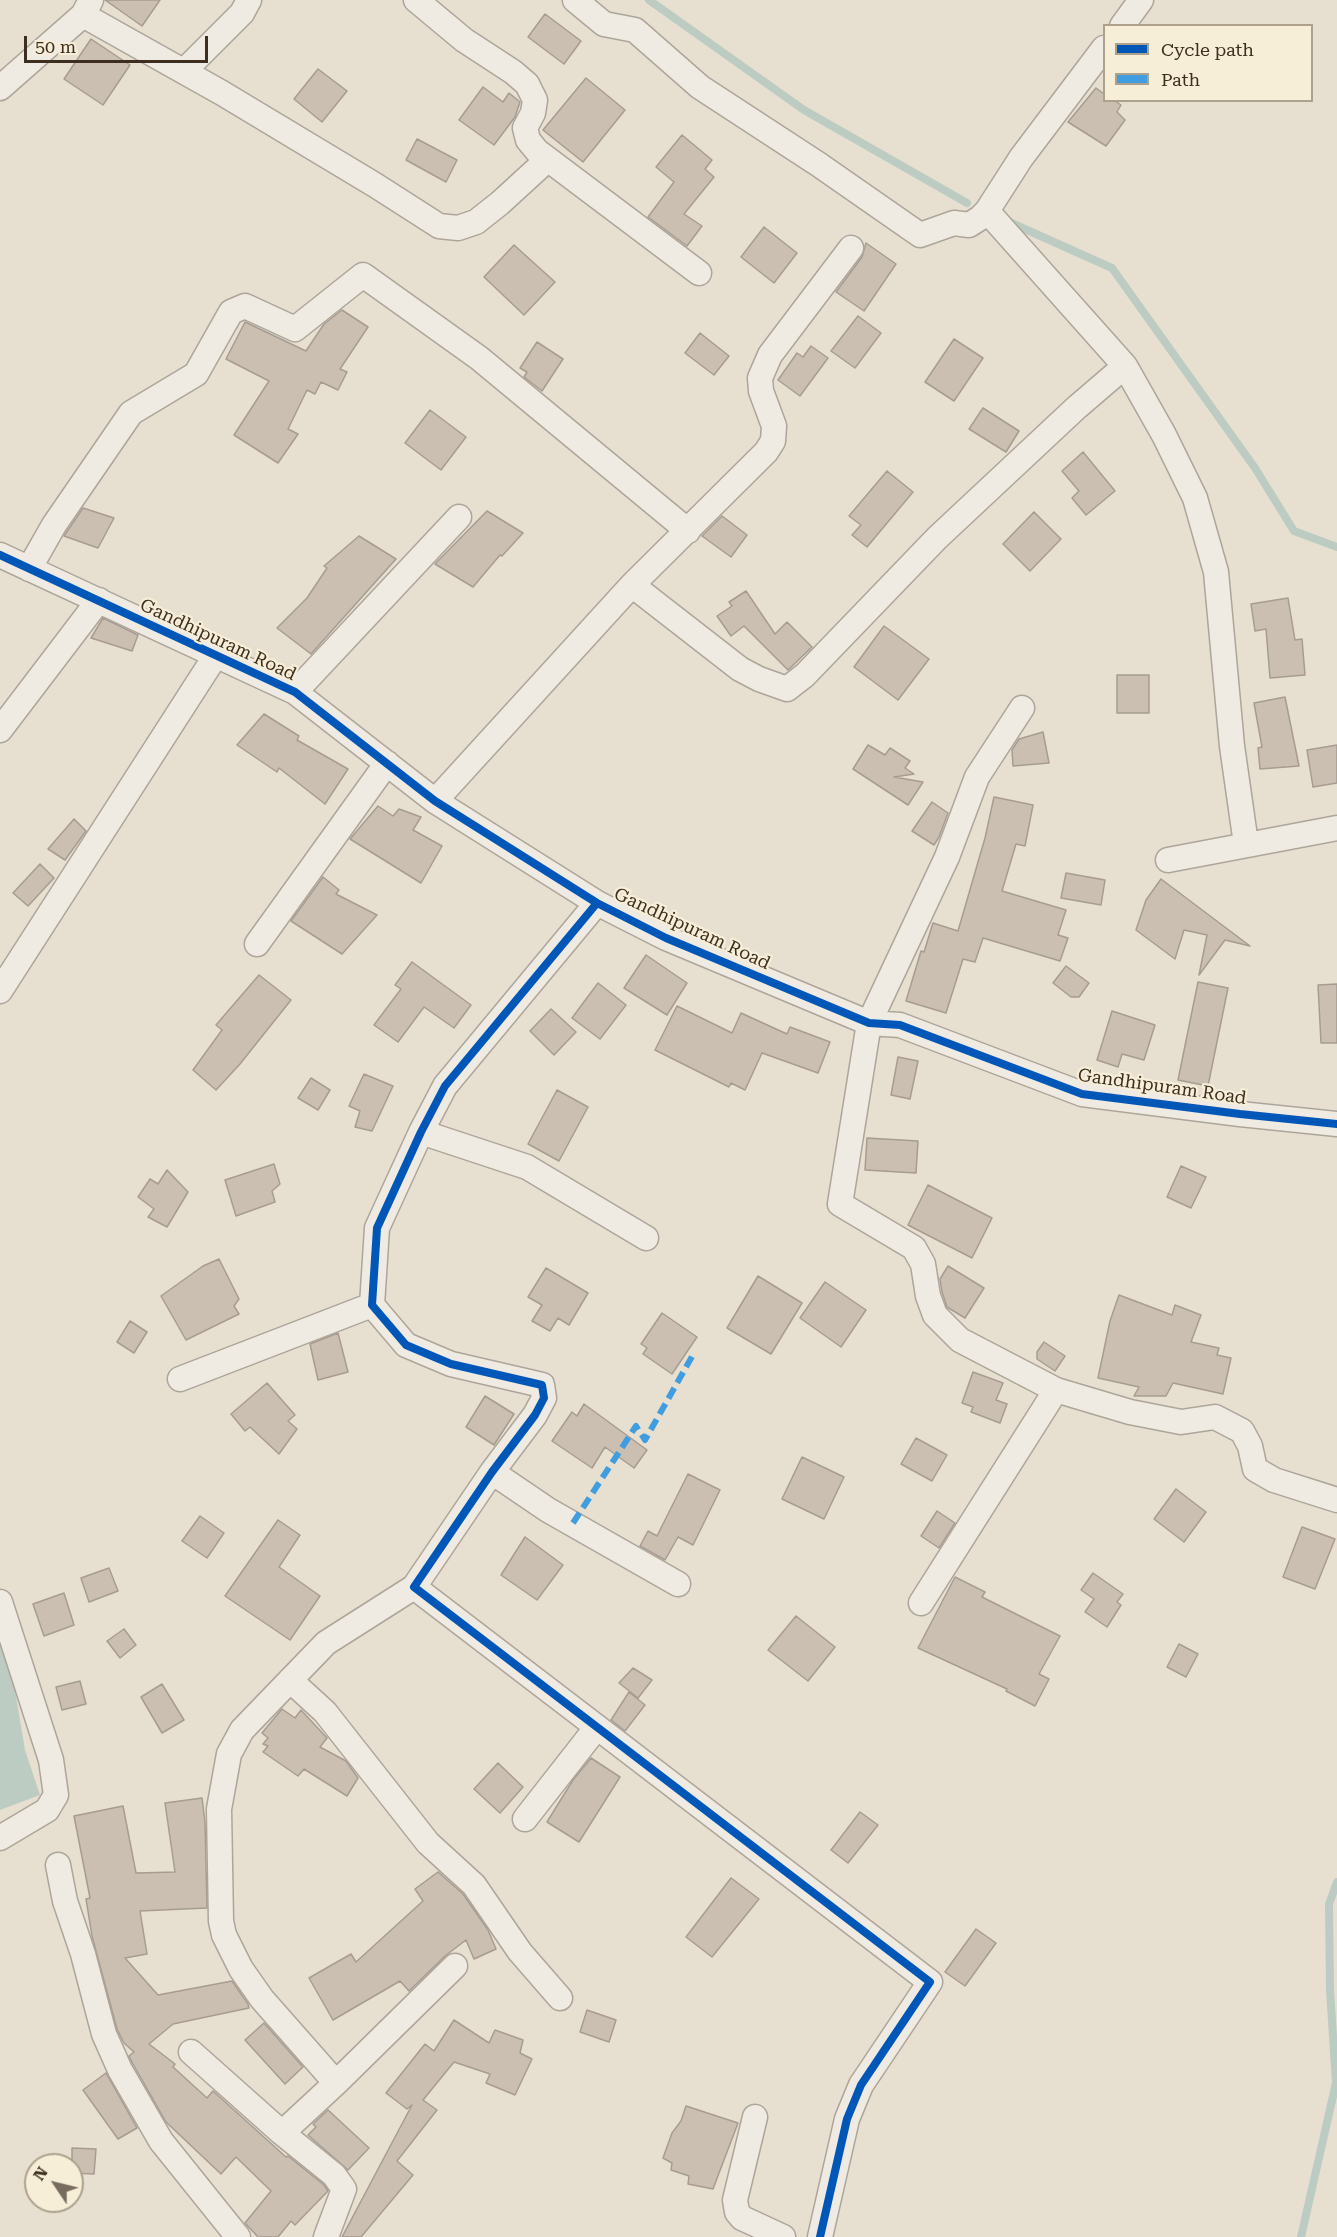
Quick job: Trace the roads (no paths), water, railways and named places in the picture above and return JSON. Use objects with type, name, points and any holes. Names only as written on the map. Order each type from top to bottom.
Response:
[{"type":"street","points":[[184,72],[242,13],[249,0]]},
{"type":"street","points":[[416,0],[464,40],[513,72],[527,84],[535,100],[533,113],[525,128],[528,140],[547,160],[699,273]]},
{"type":"street","points":[[574,0],[604,24],[635,30],[700,87],[818,164],[920,235],[954,224],[969,225],[987,211],[1021,158],[1103,49]]},
{"type":"street","points":[[1123,24],[1141,0]]},
{"type":"street","points":[[0,88],[87,7],[184,72],[366,179],[439,226],[458,228],[476,222],[547,160]]},
{"type":"street","points":[[987,211],[1125,366],[1164,435],[1195,498],[1216,572],[1233,746],[1246,844]]},
{"type":"street","points":[[435,801],[632,585],[766,452],[773,441],[774,426],[761,391],[760,378],[770,355],[851,248]]},
{"type":"street","points":[[29,568],[54,525],[131,413],[196,374],[231,312],[245,306],[295,329],[363,275],[479,358],[688,531]]},
{"type":"street","points":[[632,585],[740,669],[787,689],[805,675],[937,538],[1076,408],[1125,366]]},
{"type":"street","points":[[295,692],[459,517]]},
{"type":"street","name":"Gandhipuram Road","points":[[0,555],[295,692],[435,801],[597,903],[666,938],[869,1023],[900,1025],[1082,1094],[1337,1124]]},
{"type":"street","points":[[0,730],[99,600]]},
{"type":"street","points":[[0,991],[216,655]]},
{"type":"street","points":[[1022,708],[977,777],[947,857],[869,1023],[840,1204],[914,1248],[923,1264],[928,1296],[935,1315],[960,1340],[1056,1390],[1130,1412],[1181,1422],[1215,1417],[1242,1431],[1250,1446],[1255,1469],[1274,1480],[1337,1500]]},
{"type":"street","points":[[256,944],[387,763]]},
{"type":"street","points":[[1168,860],[1337,828]]},
{"type":"street","points":[[336,2083],[262,1999],[241,1969],[224,1935],[221,1921],[219,1809],[229,1754],[242,1731],[326,1643],[414,1587],[492,1472],[535,1415],[544,1398],[542,1385],[452,1364],[406,1346],[372,1305],[377,1228],[445,1086],[597,903]]},
{"type":"street","points":[[421,1132],[527,1167],[646,1238]]},
{"type":"street","points":[[180,1379],[372,1305]]},
{"type":"street","points":[[921,1603],[1056,1390]]},
{"type":"street","points":[[492,1472],[548,1510],[678,1584]]},
{"type":"street","points":[[414,1587],[930,1982],[861,2085],[847,2119],[820,2237]]},
{"type":"street","points":[[0,1838],[47,1810],[56,1795],[51,1760],[1,1607]]},
{"type":"street","points":[[290,1680],[326,1712],[428,1843],[474,1885],[520,1952],[560,1998]]},
{"type":"street","points":[[525,1819],[597,1728]]},
{"type":"street","points":[[58,1865],[104,2034],[120,2070],[161,2141],[238,2237]]},
{"type":"street","points":[[282,2133],[455,1966]]},
{"type":"street","points":[[191,2052],[282,2133],[334,2175],[344,2189],[326,2237]]},
{"type":"street","points":[[755,2117],[735,2200],[737,2212],[742,2218],[783,2237]]},
{"type":"waterway","points":[[649,0],[804,110],[967,203]]},
{"type":"waterway","points":[[1007,221],[1112,268],[1255,468],[1294,531],[1337,547]]},
{"type":"waterway","points":[[1301,2237],[1336,2083],[1330,1990],[1329,1904],[1337,1882]]}]
